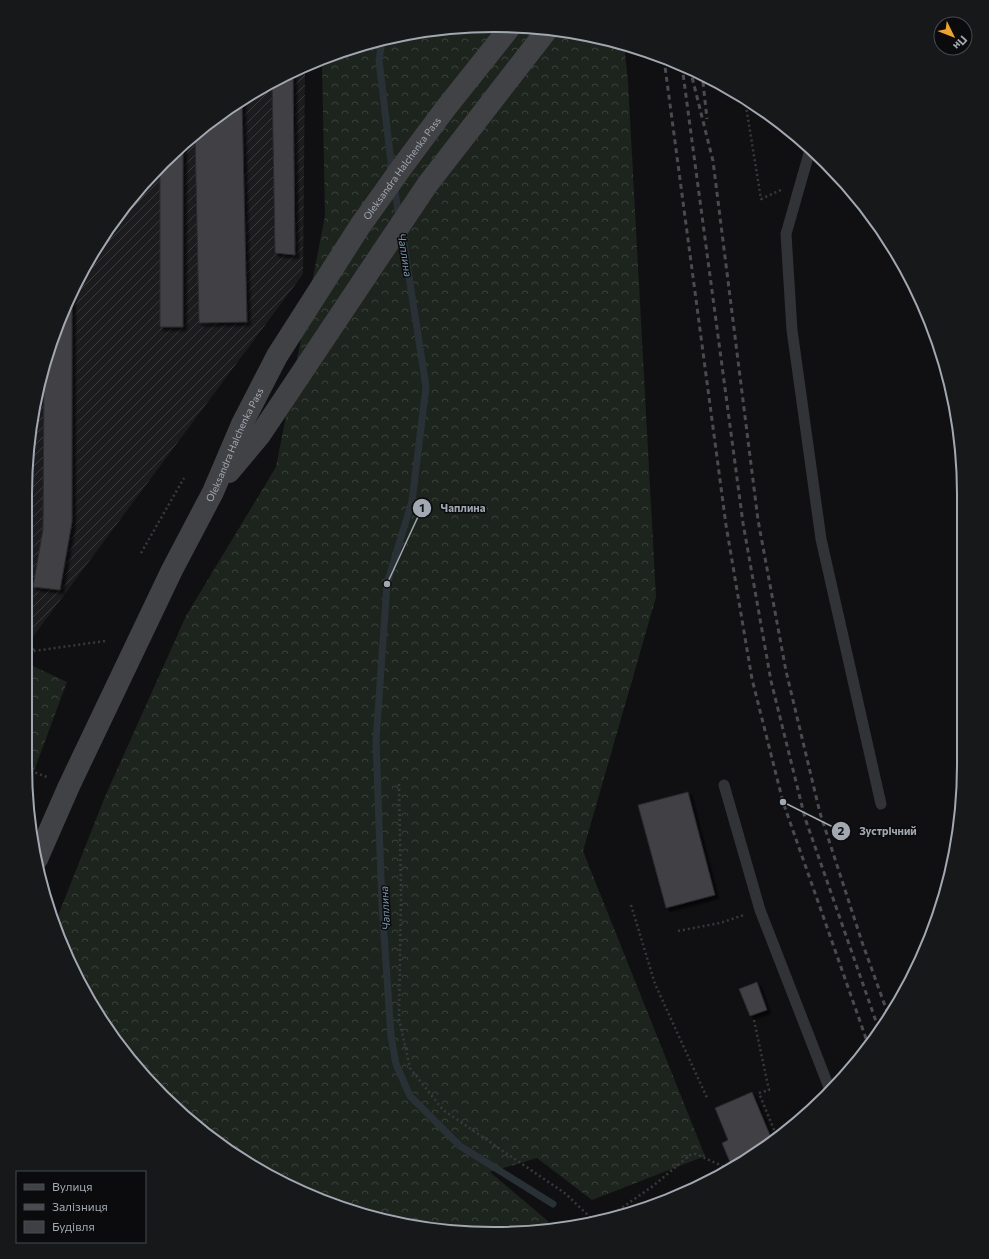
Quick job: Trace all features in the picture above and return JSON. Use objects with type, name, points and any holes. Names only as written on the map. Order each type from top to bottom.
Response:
[{"type":"main road","name":"Oleksandra Halchenka Pass","points":[[213,492],[242,424],[277,356],[360,226],[445,109],[506,32]]},
{"type":"main road","name":"Oleksandra Halchenka Pass","points":[[213,492],[260,435],[427,185],[470,127],[543,35]]},
{"type":"main road","points":[[40,851],[69,786],[165,584],[213,492]]},
{"type":"lane","points":[[808,155],[786,234],[792,330],[821,539],[881,804]]},
{"type":"lane","points":[[724,785],[760,910],[828,1085]]},
{"type":"path","points":[[746,107],[761,199],[782,189]]},
{"type":"path","points":[[140,553],[184,478]]},
{"type":"path","points":[[32,646],[34,651],[105,641]]},
{"type":"path","points":[[32,771],[47,777]]},
{"type":"path","points":[[398,784],[401,893],[399,1019],[410,1068],[443,1110],[566,1194],[590,1217]]},
{"type":"path","points":[[631,904],[655,984],[708,1100]]},
{"type":"path","points":[[678,931],[720,923],[760,910]]},
{"type":"path","points":[[754,1020],[769,1090],[759,1093],[775,1132]]},
{"type":"path","points":[[620,1209],[653,1186],[690,1155],[696,1154],[723,1167]]},
{"type":"shaded area","points":[[305,73],[303,274],[32,638],[32,494],[36,434],[48,375],[67,318],[80,290],[94,263],[110,238],[128,213],[167,167],[213,128],[238,110],[263,94]]},
{"type":"green space","points":[[464,33],[525,33],[555,36],[585,41],[625,51],[628,82],[656,597],[583,851],[705,1156],[592,1200],[537,1158],[490,1172],[549,1222],[546,1224],[494,1227],[464,1226],[404,1218],[375,1211],[318,1192],[263,1165],[213,1131],[167,1092],[128,1046],[94,996],[67,941],[58,916],[104,799],[186,616],[276,467],[325,216],[322,66],[375,48],[404,41]]},
{"type":"green space","points":[[32,665],[67,682],[32,775]]},
{"type":"building","points":[[293,79],[295,255],[275,253],[272,89]]},
{"type":"building","points":[[242,107],[247,322],[199,323],[195,143]]},
{"type":"building","points":[[183,153],[183,327],[160,327],[160,175]]},
{"type":"building","points":[[72,307],[72,522],[60,590],[33,587],[43,529],[44,392],[57,346]]},
{"type":"building","points":[[688,792],[715,895],[666,908],[638,805]]},
{"type":"building","points":[[757,982],[767,1010],[750,1016],[739,989]]},
{"type":"building","points":[[752,1092],[770,1135],[730,1162],[722,1143],[728,1140],[715,1108]]},
{"type":"waterway","name":"Чаплина","points":[[381,47],[379,60],[392,171]]},
{"type":"waterway","name":"Чаплина","points":[[394,185],[399,217]]},
{"type":"waterway","name":"Чаплина","points":[[402,231],[426,387],[412,501],[387,584],[376,741],[382,906],[391,1036],[396,1064],[410,1096],[460,1146],[553,1204]]},
{"type":"railway","points":[[665,65],[726,525],[752,679],[783,802],[866,1039]]},
{"type":"railway","points":[[683,73],[743,523],[771,681],[805,818],[877,1024]]},
{"type":"railway","points":[[692,77],[713,161],[758,520],[786,671],[820,813],[862,942],[886,1009]]},
{"type":"railway","points":[[703,82],[707,119]]},
{"type":"place","name":"Чаплина","points":[[387,584]]},
{"type":"place","name":"Зустрічний","points":[[783,802]]}]
